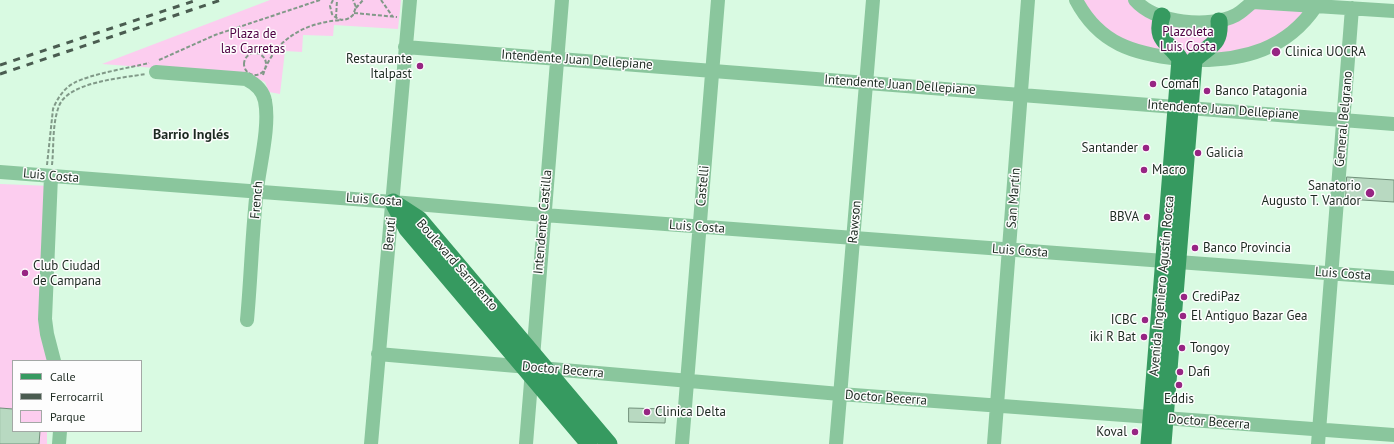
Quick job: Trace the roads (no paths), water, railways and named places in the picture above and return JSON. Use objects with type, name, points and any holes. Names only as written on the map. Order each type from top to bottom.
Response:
[{"type":"main road","points":[[1162,16],[1160,30],[1161,38],[1187,60],[1216,42],[1219,34],[1219,21]]},
{"type":"main road","name":"Avenida Ingeniero Agustín Rocca","points":[[1149,444],[1158,418],[1187,60]]},
{"type":"main road","name":"Boulevard Sarmiento","points":[[393,202],[419,219],[533,366],[589,444]]},
{"type":"main road","name":"Boulevard Sarmiento","points":[[533,366],[610,444]]},
{"type":"main road","name":"Avenida Ingeniero Agustín Rocca","points":[[1158,418],[1163,444]]},
{"type":"street","name":"Beruti","points":[[371,444],[410,0]]},
{"type":"street","name":"Intendente Castilla","points":[[526,444],[562,0]]},
{"type":"street","name":"Castelli","points":[[682,444],[718,0]]},
{"type":"street","name":"Rawson","points":[[836,444],[873,0]]},
{"type":"street","name":"San Martín","points":[[994,444],[1028,0]]},
{"type":"street","points":[[1076,0],[1092,23],[1110,39],[1133,51],[1187,60],[1241,57],[1272,46],[1293,33],[1307,20],[1316,6]]},
{"type":"street","points":[[1135,0],[1140,6],[1162,16],[1182,21],[1201,23],[1219,21],[1236,15],[1253,2],[1394,11]]},
{"type":"street","name":"General Belgrano","points":[[1318,444],[1352,8]]},
{"type":"street","name":"Intendente Juan Dellepiane","points":[[405,47],[1394,124]]},
{"type":"street","name":"French","points":[[156,72],[246,79],[257,86],[265,99],[266,113],[257,192],[247,320]]},
{"type":"street","name":"Luis Costa","points":[[0,172],[700,227],[1394,278]]},
{"type":"street","points":[[51,176],[45,319],[54,360]]},
{"type":"street","name":"Doctor Becerra","points":[[378,354],[533,366],[840,394],[1394,436]]},
{"type":"street","points":[[59,444],[60,432]]},
{"type":"railway","points":[[0,65],[197,0]]},
{"type":"railway","points":[[0,74],[221,0]]},
{"type":"place","name":"Clinica UOCRA","points":[[1276,52]]},
{"type":"place","name":"Restaurante Italpast","points":[[420,66]]},
{"type":"place","name":"Comafi","points":[[1153,84]]},
{"type":"place","name":"Banco Patagonia","points":[[1207,91]]},
{"type":"place","name":"Santander","points":[[1146,148]]},
{"type":"place","name":"Galicia","points":[[1198,153]]},
{"type":"place","name":"Macro","points":[[1144,170]]},
{"type":"place","name":"Sanatorio Augusto T. Vandor","points":[[1370,193]]},
{"type":"place","name":"BBVA","points":[[1147,217]]},
{"type":"place","name":"Banco Provincia","points":[[1195,248]]},
{"type":"place","name":"Club Ciudad de Campana","points":[[25,273]]},
{"type":"place","name":"CrediPaz","points":[[1184,297]]},
{"type":"place","name":"El Antiguo Bazar Gea","points":[[1183,316]]},
{"type":"place","name":"ICBC","points":[[1145,320]]},
{"type":"place","name":"iki R Bat","points":[[1144,337]]},
{"type":"place","name":"Tongoy","points":[[1182,348]]},
{"type":"place","name":"Dafi","points":[[1180,372]]},
{"type":"place","name":"Eddis","points":[[1179,385]]},
{"type":"place","name":"Clinica Delta","points":[[647,412]]},
{"type":"place","name":"Koval","points":[[1135,432]]},
{"type":"district","name":"Barrio Inglés","points":[[191,135]]},
{"type":"park label","name":"Plazoleta Luis Costa","points":[[1188,40]]},
{"type":"park label","name":"Plaza de las Carretas","points":[[253,42]]}]
